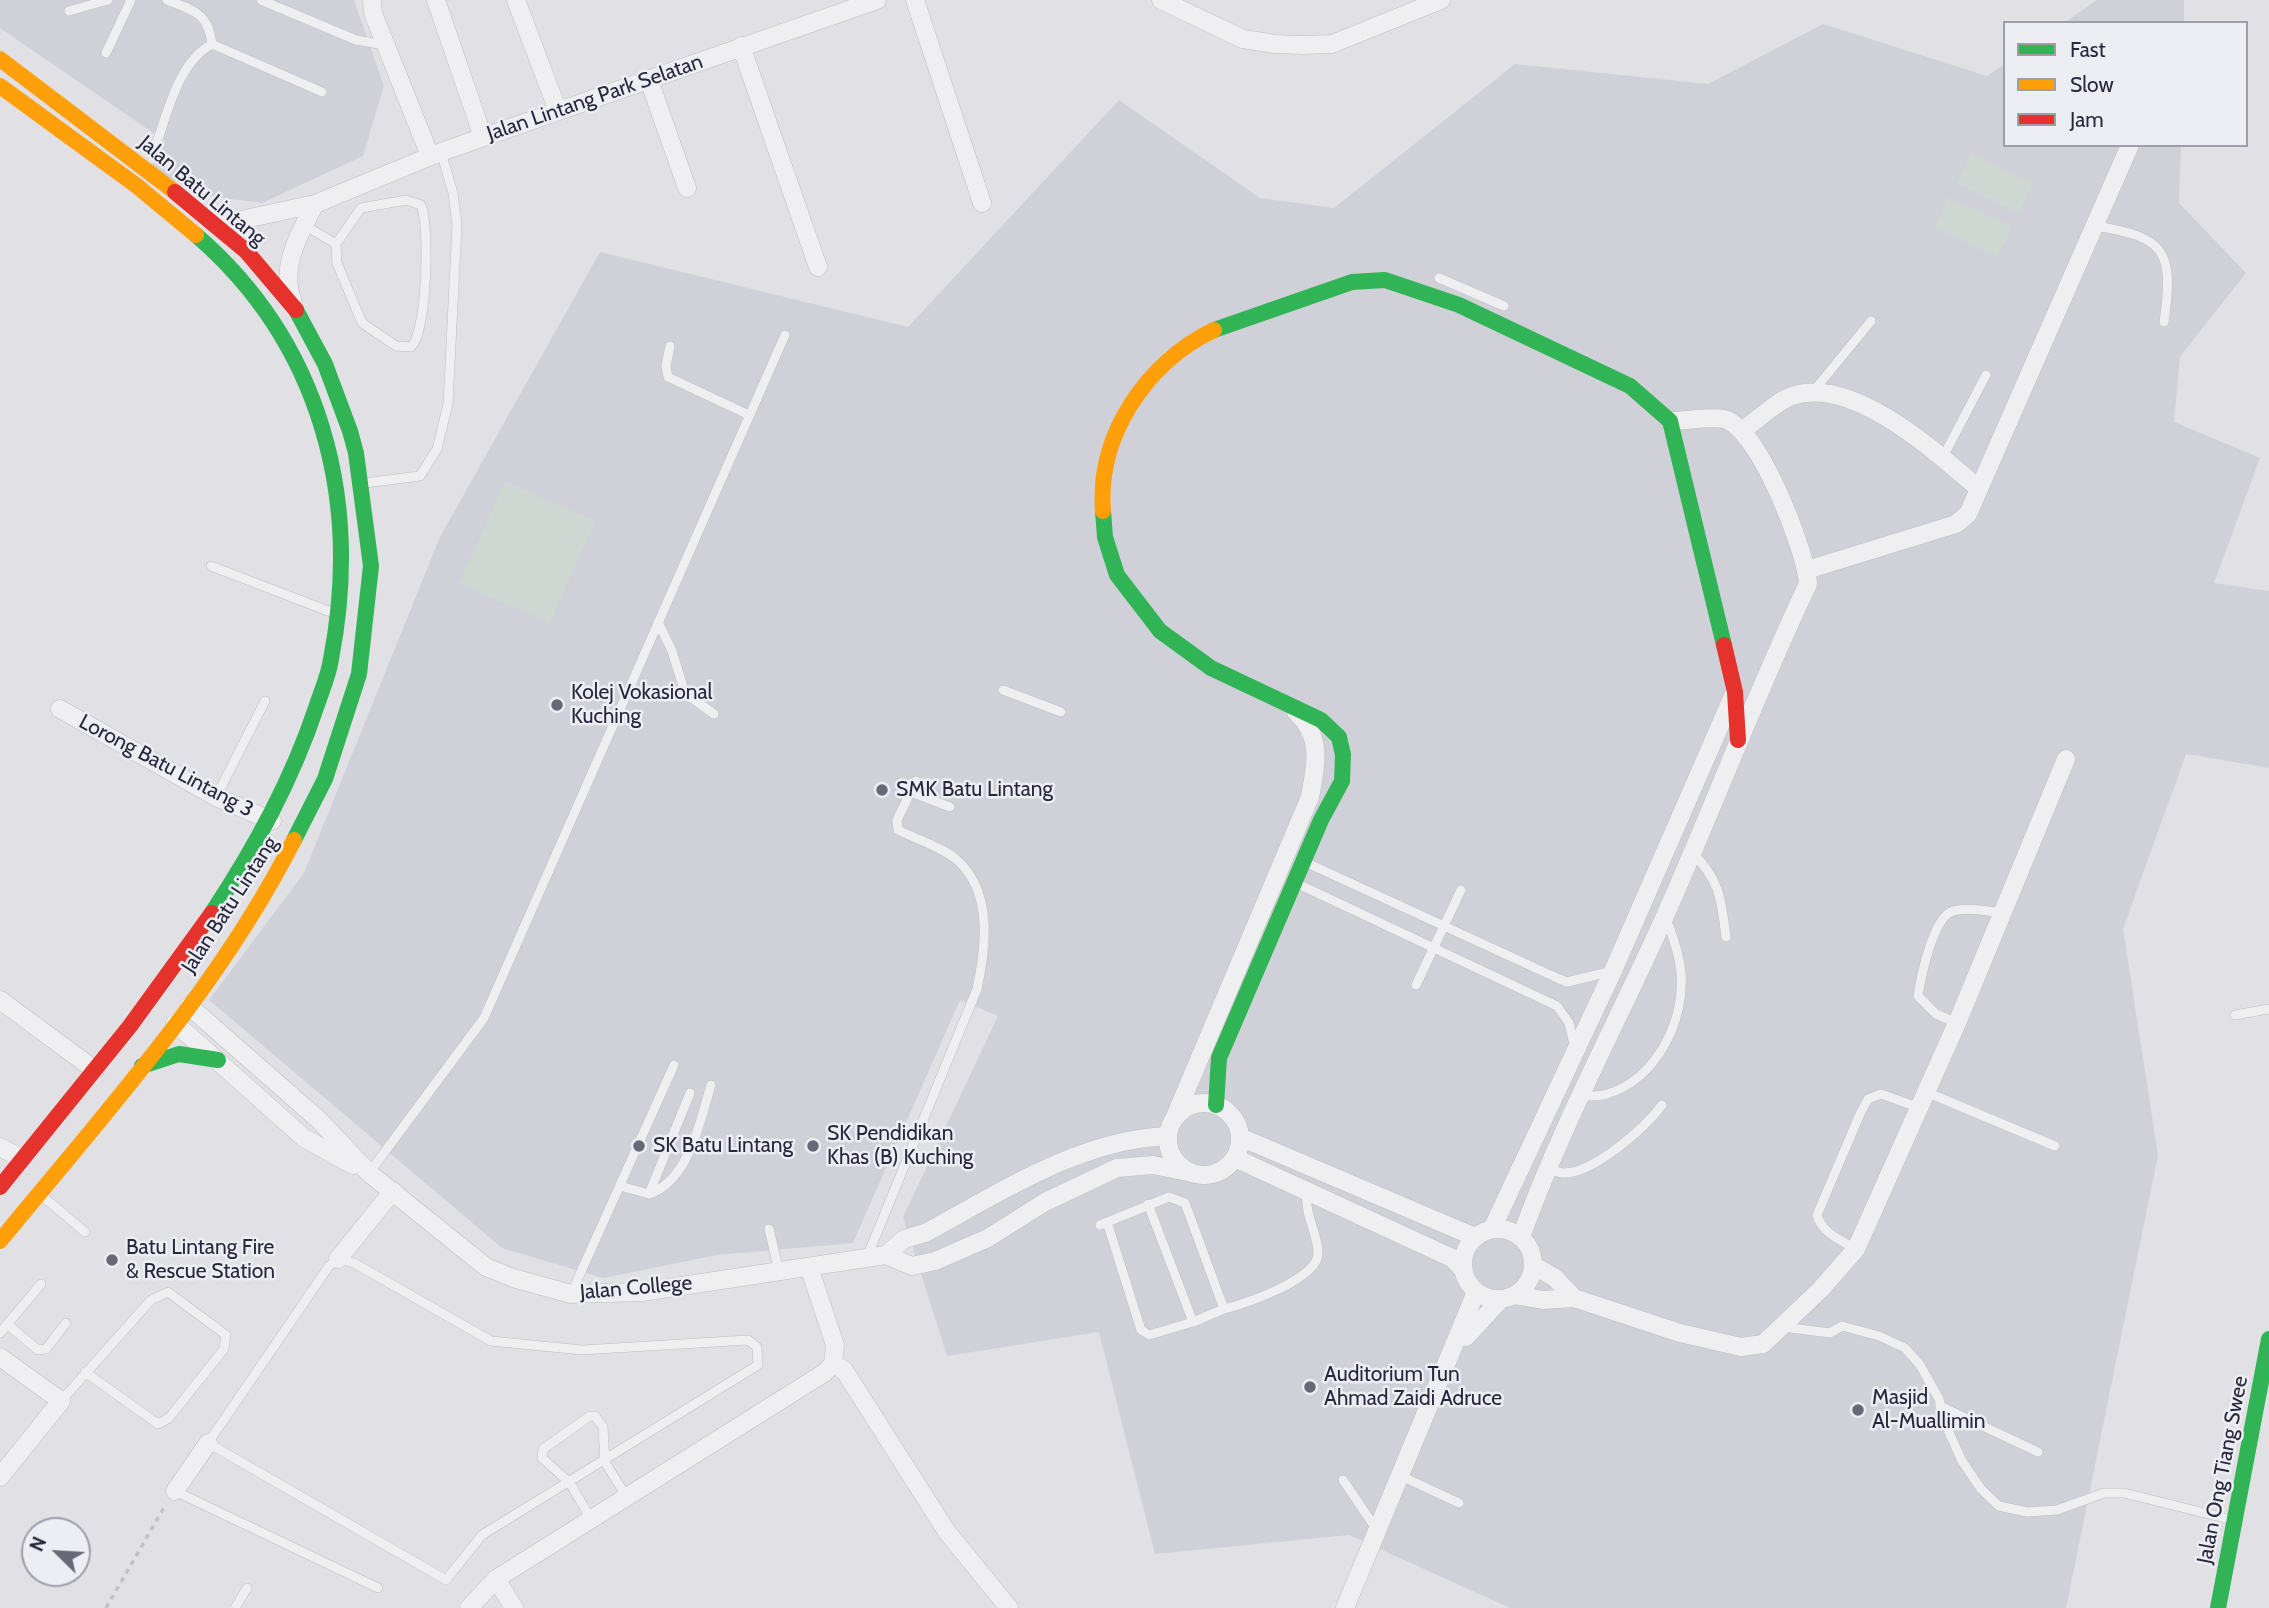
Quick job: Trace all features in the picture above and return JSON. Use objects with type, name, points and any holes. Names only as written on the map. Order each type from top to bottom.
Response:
[{"type":"main road","name":"Jalan Batu Lintang","points":[[0,59],[208,217],[242,246],[278,285],[333,380],[365,484],[372,580],[364,652],[348,715],[330,768],[275,880],[189,1006],[0,1241]]},
{"type":"main road","name":"Jalan Batu Lintang","points":[[0,86],[185,225],[262,303],[293,351],[311,389],[337,481],[343,533],[337,614],[325,686],[309,740],[272,821],[212,915],[95,1070],[0,1187]]},
{"type":"main road","points":[[1216,1105],[1219,1058],[1303,861],[1342,781],[1343,755],[1339,737],[1333,729],[1187,653],[1161,632],[1136,603],[1114,568],[1104,522],[1104,488],[1111,444],[1130,402],[1182,348],[1203,335],[1260,312],[1368,279],[1392,281],[1496,322],[1639,389],[1670,421],[1735,692],[1738,740]]},
{"type":"main road","points":[[114,1045],[172,998],[212,915]]},
{"type":"main road","points":[[172,998],[189,1006]]},
{"type":"main road","points":[[172,998],[176,1023]]},
{"type":"main road","points":[[139,1068],[164,1055],[185,1051],[218,1060]]},
{"type":"main road","name":"Jalan Ong Tiang Swee","points":[[2218,1608],[2269,1339]]},
{"type":"street","points":[[372,0],[373,13],[385,45],[436,154]]},
{"type":"street","points":[[436,0],[483,137]]},
{"type":"street","points":[[516,0],[558,111]]},
{"type":"street","name":"Jalan Lintang Park Selatan","points":[[208,217],[236,221],[315,204],[436,154],[877,0]]},
{"type":"street","points":[[915,0],[982,203]]},
{"type":"street","points":[[1161,0],[1243,39],[1275,44],[1332,44],[1441,0]]},
{"type":"street","points":[[741,46],[818,267]]},
{"type":"street","points":[[649,80],[687,188]]},
{"type":"street","points":[[1807,570],[1956,524],[1968,514],[2129,147]]},
{"type":"street","points":[[298,316],[287,285],[293,249],[315,204]]},
{"type":"street","points":[[1743,430],[1790,397],[1811,394],[1840,397],[1881,414],[1914,434],[1979,489]]},
{"type":"street","points":[[1521,1237],[1580,1096],[1665,916],[1738,740],[1808,584],[1807,570],[1758,449],[1743,430],[1724,419],[1670,421]]},
{"type":"street","points":[[1492,1229],[1613,971],[1735,692]]},
{"type":"street","points":[[1188,1172],[1172,1157],[1171,1127],[1310,797],[1318,755],[1313,734],[1303,719],[1286,703]]},
{"type":"street","name":"Lorong Batu Lintang 3","points":[[60,709],[216,797],[272,821]]},
{"type":"street","points":[[1476,1292],[1543,1300],[1574,1298],[1656,1326],[1741,1347],[1763,1344],[1820,1290],[1856,1249],[1957,1023],[2066,759]]},
{"type":"street","points":[[1644,900],[1657,905],[1665,916]]},
{"type":"street","points":[[0,1000],[95,1070]]},
{"type":"street","name":"Jalan College","points":[[189,1006],[319,1119],[369,1173],[486,1267],[539,1287],[571,1294],[642,1292],[886,1255]]},
{"type":"street","points":[[176,1023],[304,1138],[369,1173]]},
{"type":"street","points":[[1207,1103],[1216,1105],[1233,1117],[1240,1137],[1235,1158],[1226,1168],[1214,1174],[1153,1165],[1117,1168],[1045,1202],[988,1238],[935,1261],[912,1266],[886,1255],[904,1239],[925,1233],[1077,1154],[1171,1127],[1188,1106],[1207,1103]]},
{"type":"street","points":[[304,1138],[317,1136],[319,1119]]},
{"type":"street","points":[[1240,1137],[1475,1237]]},
{"type":"street","points":[[0,1147],[22,1159]]},
{"type":"street","points":[[1235,1158],[1452,1258],[1464,1271],[1476,1292]]},
{"type":"street","points":[[338,1259],[393,1191]]},
{"type":"street","points":[[1452,1357],[1479,1320],[1524,1288],[1533,1265],[1532,1255],[1521,1237],[1502,1228],[1492,1229],[1475,1237],[1464,1253],[1464,1271]]},
{"type":"street","points":[[1533,1265],[1555,1278],[1574,1298]]},
{"type":"street","points":[[469,1608],[496,1578],[824,1373],[833,1364],[835,1345],[809,1267]]},
{"type":"street","points":[[1345,1608],[1452,1357],[1476,1292]]},
{"type":"street","points":[[0,1357],[61,1402],[0,1477]]},
{"type":"street","points":[[833,1364],[844,1370],[947,1532],[1009,1608]]},
{"type":"street","points":[[175,1491],[208,1443]]},
{"type":"street","points":[[496,1578],[514,1608]]},
{"type":"lane","points":[[69,11],[108,0]]},
{"type":"lane","points":[[106,52],[131,0]]},
{"type":"lane","points":[[167,0],[198,13],[210,25],[212,44]]},
{"type":"lane","points":[[261,0],[356,40],[385,45]]},
{"type":"lane","points":[[212,44],[322,92]]},
{"type":"lane","points":[[157,142],[186,66],[197,52],[212,44]]},
{"type":"lane","points":[[365,484],[420,476],[437,449],[448,404],[457,225],[453,193],[436,154]]},
{"type":"lane","points":[[406,200],[421,205],[426,245],[422,314],[417,341],[411,347],[396,346],[362,323],[337,263],[336,244],[361,208],[406,200]]},
{"type":"lane","points":[[304,225],[336,244]]},
{"type":"lane","points":[[2095,226],[2131,231],[2150,240],[2160,251],[2168,266],[2169,283],[2164,322]]},
{"type":"lane","points":[[1439,278],[1504,306]]},
{"type":"lane","points":[[1811,394],[1871,321]]},
{"type":"lane","points":[[369,1173],[484,1018],[785,335]]},
{"type":"lane","points":[[670,346],[667,377],[750,415]]},
{"type":"lane","points":[[1942,457],[1986,375]]},
{"type":"lane","points":[[211,566],[337,614]]},
{"type":"lane","points":[[659,622],[672,651],[685,694],[715,714]]},
{"type":"lane","points":[[1003,690],[1061,712]]},
{"type":"lane","points":[[216,797],[265,701]]},
{"type":"lane","points":[[866,1258],[977,989],[983,962],[986,930],[972,877],[955,858],[898,830],[897,820],[916,781]]},
{"type":"lane","points":[[911,792],[950,807]]},
{"type":"lane","points":[[1692,852],[1712,872],[1722,908],[1726,937]]},
{"type":"lane","points":[[1303,861],[1567,982],[1613,971]]},
{"type":"lane","points":[[1294,882],[1557,1006],[1569,1023],[1576,1052]]},
{"type":"lane","points":[[1416,985],[1461,890]]},
{"type":"lane","points":[[1957,1023],[1936,1014],[1918,996],[1931,943],[1944,916],[1952,911],[1969,909],[2003,913]]},
{"type":"lane","points":[[1580,1096],[1605,1095],[1625,1086],[1656,1061],[1670,1034],[1677,1010],[1681,974],[1675,943],[1665,916]]},
{"type":"lane","points":[[2235,1014],[2269,1009]]},
{"type":"lane","points":[[571,1294],[674,1065]]},
{"type":"lane","points":[[620,1186],[649,1194],[671,1183],[697,1131],[712,1084]]},
{"type":"lane","points":[[649,1194],[690,1093]]},
{"type":"lane","points":[[1856,1249],[1830,1234],[1820,1224],[1817,1215],[1868,1100],[1881,1094],[1923,1100],[2055,1146]]},
{"type":"lane","points":[[1548,1169],[1564,1173],[1597,1160],[1646,1127],[1662,1105]]},
{"type":"lane","points":[[1224,1309],[1185,1203],[1169,1197],[1103,1223],[1141,1330],[1149,1335],[1258,1298],[1307,1274],[1316,1264],[1318,1253],[1305,1209],[1307,1189]]},
{"type":"lane","points":[[39,1193],[85,1232]]},
{"type":"lane","points":[[1148,1204],[1193,1322]]},
{"type":"lane","points":[[769,1229],[779,1271]]},
{"type":"lane","points":[[338,1259],[354,1263],[491,1341],[582,1350],[748,1340],[757,1348],[758,1364],[605,1462],[482,1535],[446,1580],[208,1443],[329,1266],[338,1259]]},
{"type":"lane","points":[[0,1333],[41,1284]]},
{"type":"lane","points":[[61,1402],[85,1373],[151,1300],[168,1292],[226,1335],[224,1349],[169,1418],[158,1424],[85,1373]]},
{"type":"lane","points":[[7,1324],[38,1350],[46,1349],[66,1323]]},
{"type":"lane","points":[[1781,1327],[1830,1333],[1842,1326],[1879,1336],[1905,1348],[1920,1365],[1962,1461],[1980,1489],[1999,1506],[2027,1512],[2057,1510],[2104,1493],[2124,1493],[2234,1520]]},
{"type":"lane","points":[[1940,1406],[2038,1451]]},
{"type":"lane","points":[[591,1519],[570,1483],[542,1458],[542,1449],[590,1416],[595,1416],[603,1427],[605,1462],[626,1496]]},
{"type":"lane","points":[[1401,1476],[1459,1503]]},
{"type":"lane","points":[[1343,1479],[1374,1540]]},
{"type":"lane","points":[[175,1491],[378,1588]]},
{"type":"lane","points":[[235,1608],[247,1588]]},
{"type":"path","points":[[106,1608],[175,1491]]},
{"type":"shaded area","points":[[0,0],[354,0],[384,86],[363,156],[262,203],[201,195],[151,168],[165,141],[0,28]]},
{"type":"shaded area","points":[[2097,0],[2184,0],[2184,21],[2067,21]]},
{"type":"shaded area","points":[[1823,24],[1987,76],[2003,65],[2003,147],[2181,147],[2179,203],[2246,273],[2180,357],[2174,422],[2260,458],[2214,583],[2269,591],[2269,768],[2186,754],[2123,929],[2158,1155],[2066,1608],[1510,1608],[1349,1535],[1155,1554],[1099,1332],[947,1356],[903,1217],[998,1016],[960,1000],[853,1243],[717,1255],[603,1278],[502,1248],[209,1000],[304,873],[440,537],[600,252],[908,327],[1119,100],[1260,198],[1334,208],[1515,64],[1708,84]]},
{"type":"shaded area","points":[[1971,153],[2033,183],[2019,213],[1957,183]]},
{"type":"shaded area","points":[[1949,197],[2012,227],[1997,257],[1935,227]]},
{"type":"shaded area","points":[[505,481],[595,521],[550,623],[459,584]]},
{"type":"traffic: fast","points":[[196,235],[239,278],[274,324],[302,374],[322,428],[335,483],[341,540],[339,599],[325,682],[284,786],[258,838],[212,913]]},
{"type":"traffic: fast","points":[[1214,330],[1352,282],[1385,280],[1459,305],[1630,386],[1670,421],[1724,645]]},
{"type":"traffic: fast","points":[[294,840],[325,779],[359,674],[371,566],[356,453],[350,431],[325,364],[296,310]]},
{"type":"traffic: fast","points":[[1103,511],[1105,537],[1117,575],[1160,631],[1211,668],[1321,720],[1339,737],[1343,755],[1342,781],[1321,820],[1219,1058],[1216,1105]]},
{"type":"traffic: fast","points":[[142,1066],[179,1054],[218,1060]]},
{"type":"traffic: fast","points":[[2218,1608],[2269,1339]]},
{"type":"traffic: slow","points":[[0,59],[175,192]]},
{"type":"traffic: slow","points":[[0,86],[137,186],[196,235]]},
{"type":"traffic: slow","points":[[1103,511],[1103,483],[1108,455],[1131,404],[1148,381],[1168,361],[1214,330]]},
{"type":"traffic: slow","points":[[0,1241],[119,1097],[195,998],[264,895],[294,840]]},
{"type":"traffic: jam","points":[[175,192],[246,251],[296,310]]},
{"type":"traffic: jam","points":[[1724,645],[1735,692],[1738,740]]},
{"type":"traffic: jam","points":[[0,1187],[130,1026],[212,913]]},
{"type":"place","name":"Kolej Vokasional Kuching","points":[[557,705]]},
{"type":"place","name":"SMK Batu Lintang","points":[[882,790]]},
{"type":"place","name":"SK Batu Lintang","points":[[639,1146]]},
{"type":"place","name":"SK Pendidikan Khas (B) Kuching","points":[[813,1146]]},
{"type":"place","name":"Batu Lintang Fire & Rescue Station","points":[[112,1260]]},
{"type":"place","name":"Auditorium Tun Ahmad Zaidi Adruce","points":[[1310,1387]]},
{"type":"place","name":"Masjid Al-Muallimin","points":[[1858,1410]]}]
